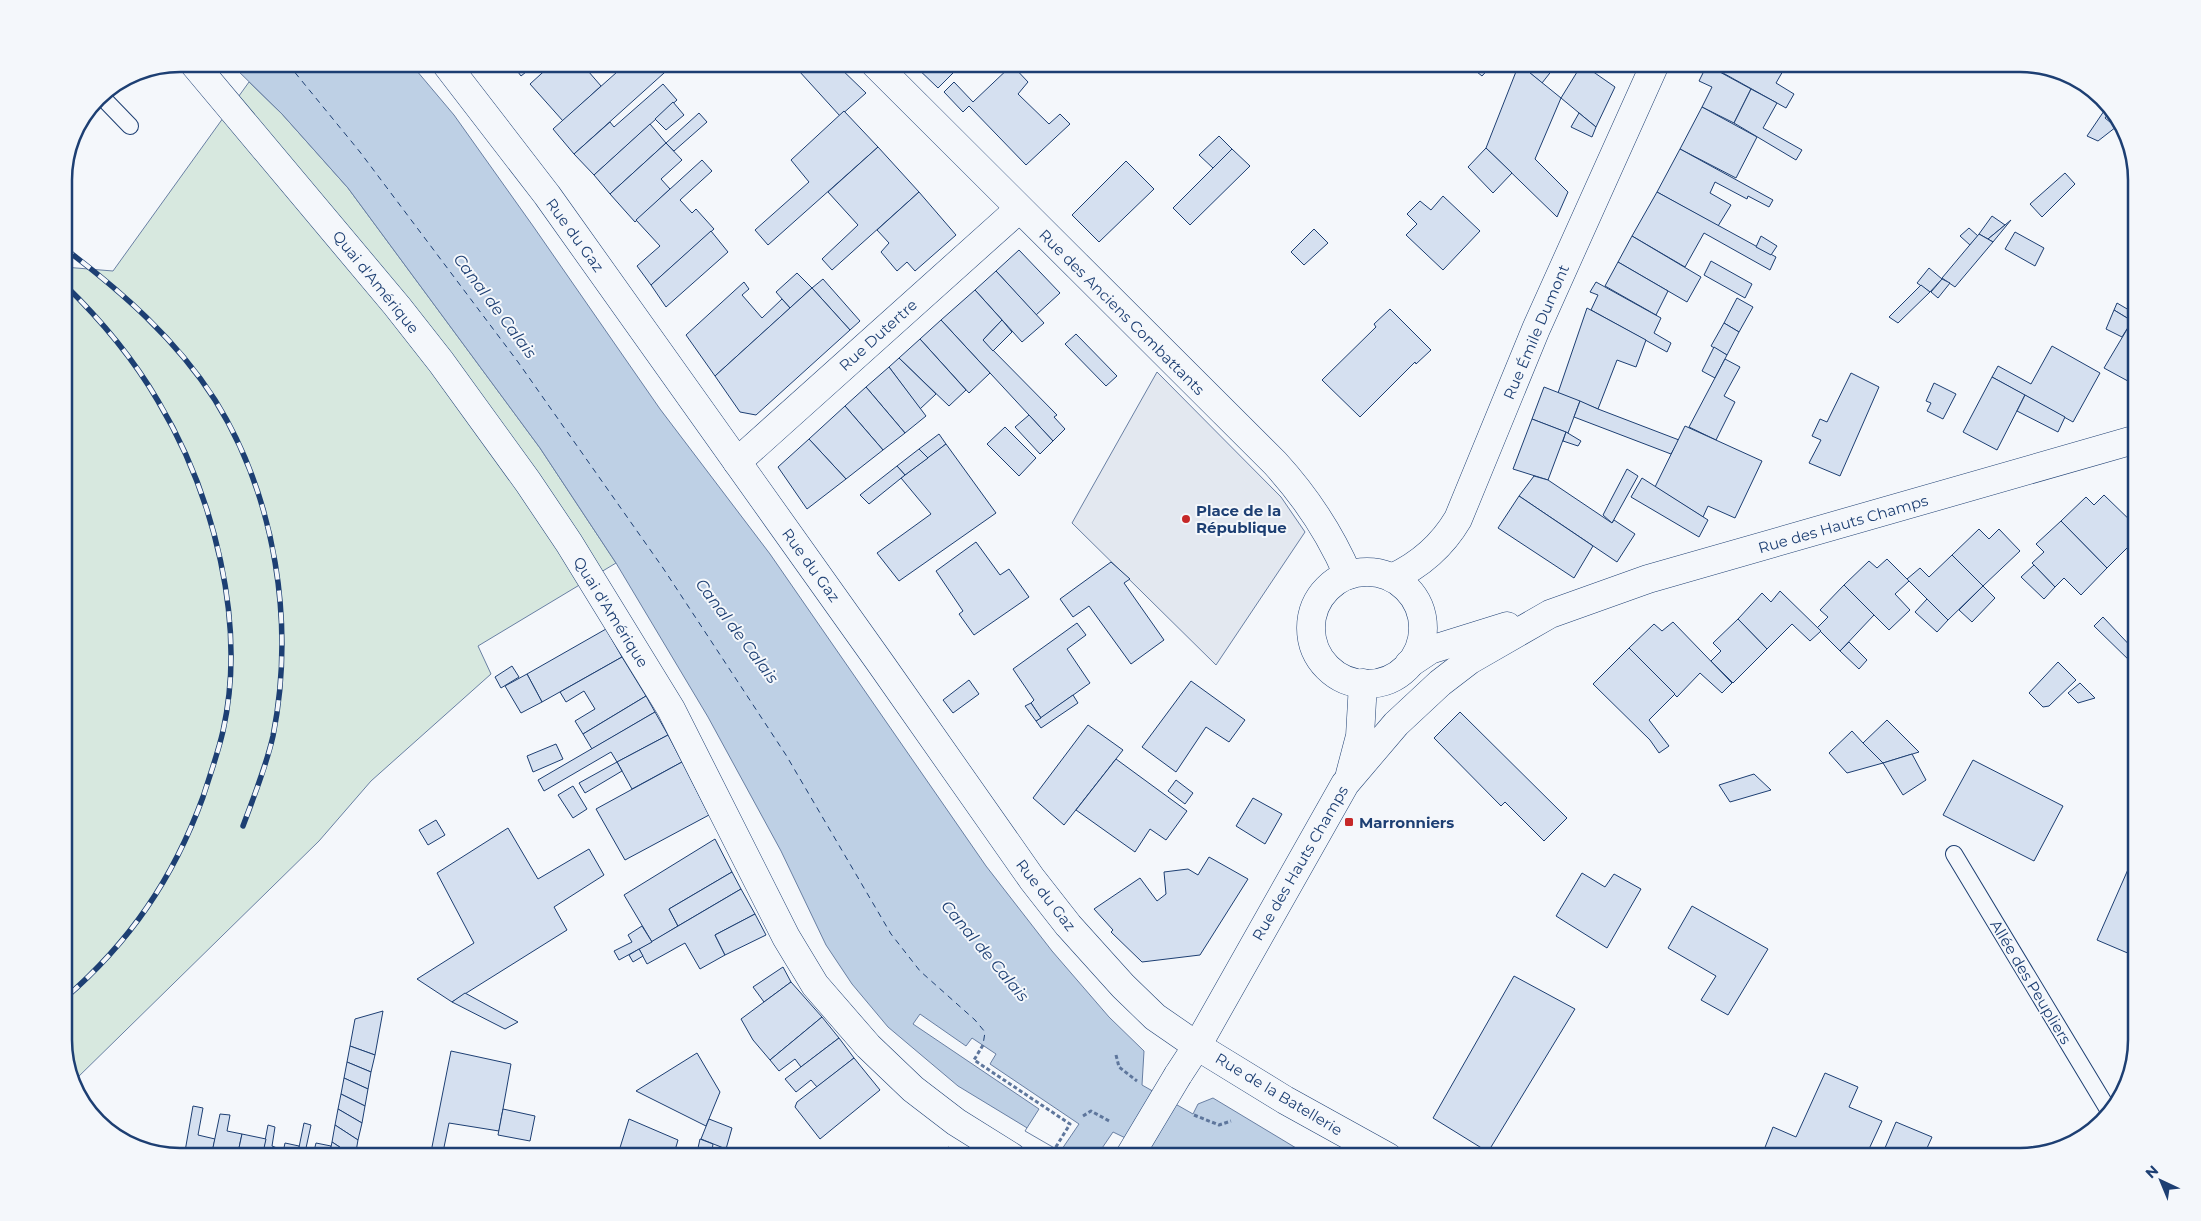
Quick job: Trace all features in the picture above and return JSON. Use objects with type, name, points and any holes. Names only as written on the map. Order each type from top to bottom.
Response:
[{"type":"street","name":"Rue Émile Dumont","points":[[1392,578],[1414,567],[1431,553],[1448,536],[1458,519],[1536,329],[1651,72]]},
{"type":"street","name":"Quai d'Amérique","points":[[202,73],[397,306],[446,369],[528,482],[569,543],[671,709],[786,937],[815,985],[868,1046],[907,1084],[956,1122],[998,1148]]},
{"type":"street","name":"Rue du Gaz","points":[[453,73],[546,195],[1032,879],[1068,925],[1123,986],[1155,1016],[1197,1046]]},
{"type":"street","name":"Rue des Anciens Combattants","points":[[884,73],[1275,463],[1308,503],[1332,539],[1348,575]]},
{"type":"street","name":"Rue Dutertre","points":[[736,462],[1019,209]]},
{"type":"street","name":"Rue des Hauts Champs","points":[[1409,664],[1430,650],[1450,642],[1550,614],[1648,579],[2128,442]]},
{"type":"street","points":[[1370,572],[1392,578],[1407,588],[1412,596],[1422,621],[1421,640],[1409,664],[1388,679],[1371,684],[1345,679],[1330,670],[1319,657],[1311,631],[1313,613],[1320,597],[1332,584],[1348,575],[1370,572]]},
{"type":"street","name":"Rue des Hauts Champs","points":[[1134,1148],[1197,1046],[1345,784],[1396,724],[1440,683],[1493,645],[1550,614]]},
{"type":"street","points":[[1345,784],[1358,749],[1363,683]]},
{"type":"street","name":"Rue de la Batellerie","points":[[1197,1046],[1285,1100],[1372,1148]]},
{"type":"lane","points":[[107,102],[130,126]]},
{"type":"lane","name":"Allée des Peupliers","points":[[1954,854],[2106,1106]]},
{"type":"path","points":[[983,1045],[974,1060],[1070,1124],[1055,1148]]},
{"type":"shaded area","points":[[249,82],[282,114],[348,188],[540,448],[616,563],[478,646],[491,674],[371,781],[319,841],[79,1076],[73,1048],[73,268],[113,271]]},
{"type":"shaded area","name":"Place de la République","points":[[1157,372],[1281,497],[1305,532],[1216,665],[1072,523]]},
{"type":"water","name":"Canal de Calais","points":[[240,73],[418,73],[454,115],[660,409],[770,554],[986,866],[1052,951],[1109,1017],[1144,1051],[1142,1085],[1193,1114],[1198,1104],[1213,1098],[1296,1148],[1146,1148],[1113,1132],[1102,1148],[1060,1148],[958,1086],[888,1027],[852,984],[826,945],[781,851],[708,717],[616,563],[540,448],[348,188],[282,114]]},
{"type":"pier","points":[[920,1014],[966,1046],[972,1038],[996,1054],[990,1064],[1079,1124],[1063,1148],[1054,1148],[1025,1131],[1039,1109],[913,1024]]},
{"type":"building","points":[[1516,72],[1529,72],[1561,98],[1535,159],[1568,192],[1557,217],[1486,148]]},
{"type":"building","points":[[1529,72],[1550,72],[1542,83]]},
{"type":"building","points":[[1577,72],[1594,72],[1615,87],[1596,127],[1561,98]]},
{"type":"building","points":[[1703,72],[1720,72],[1751,89],[1734,123],[1702,107],[1712,87],[1699,81]]},
{"type":"building","points":[[1721,72],[1782,72],[1776,83],[1794,94],[1786,108]]},
{"type":"building","points":[[542,73],[590,73],[601,86],[563,121],[530,84]]},
{"type":"building","points":[[616,73],[664,73],[574,154],[553,129]]},
{"type":"building","points":[[801,73],[845,73],[866,93],[840,116]]},
{"type":"building","points":[[922,73],[953,73],[938,88]]},
{"type":"building","points":[[1004,73],[1019,73],[1028,82],[1018,94],[1049,124],[1060,114],[1070,124],[1026,165],[969,106],[963,112],[944,92],[954,82],[973,102]]},
{"type":"building","points":[[663,84],[677,100],[594,175],[574,154],[610,122],[614,127]]},
{"type":"building","points":[[1751,89],[1777,103],[1763,128],[1802,150],[1796,160],[1734,123]]},
{"type":"building","points":[[673,102],[684,115],[666,130],[655,119]]},
{"type":"building","points":[[1702,107],[1757,137],[1736,178],[1680,149]]},
{"type":"building","points":[[844,111],[878,147],[768,245],[755,230],[809,182],[791,160]]},
{"type":"building","points":[[2104,111],[2107,116],[2105,118],[2114,128],[2098,141],[2087,136]]},
{"type":"building","points":[[699,113],[707,122],[674,151],[666,143]]},
{"type":"building","points":[[1579,113],[1596,127],[1592,137],[1571,127]]},
{"type":"building","points":[[650,124],[666,143],[610,194],[594,175]]},
{"type":"building","points":[[1219,136],[1232,149],[1213,168],[1199,155]]},
{"type":"building","points":[[666,143],[682,160],[661,179],[670,189],[635,222],[610,194]]},
{"type":"building","points":[[878,147],[919,192],[832,270],[822,259],[858,225],[828,192]]},
{"type":"building","points":[[1486,148],[1512,173],[1493,193],[1468,167]]},
{"type":"building","points":[[1232,149],[1250,166],[1190,225],[1173,208]]},
{"type":"building","points":[[1680,149],[1773,200],[1769,207],[1748,196],[1747,199],[1715,182],[1710,193],[1731,205],[1718,226],[1657,192]]},
{"type":"building","points":[[702,160],[712,171],[680,200],[692,213],[696,209],[714,229],[651,285],[637,266],[660,246],[636,220]]},
{"type":"building","points":[[1126,161],[1154,189],[1099,242],[1072,215]]},
{"type":"building","points":[[2065,173],[2075,184],[2042,217],[2030,204]]},
{"type":"building","points":[[919,192],[956,235],[915,271],[907,262],[897,271],[881,252],[889,243],[877,230]]},
{"type":"building","points":[[1657,192],[1776,257],[1770,270],[1704,233],[1685,267],[1632,236]]},
{"type":"building","points":[[1443,196],[1480,231],[1443,270],[1406,235],[1417,224],[1407,214],[1420,201],[1431,210]]},
{"type":"building","points":[[1992,216],[2005,225],[1988,239],[1979,234]]},
{"type":"building","points":[[2011,220],[1993,242],[1988,239],[2005,225]]},
{"type":"building","points":[[1969,228],[1978,236],[1970,245],[1960,236]]},
{"type":"building","points":[[1314,229],[1328,243],[1304,265],[1291,252]]},
{"type":"building","points":[[711,231],[728,252],[666,307],[651,285]]},
{"type":"building","points":[[2015,232],[2044,248],[2035,266],[2005,249]]},
{"type":"building","points":[[1979,234],[1993,242],[1955,287],[1942,278]]},
{"type":"building","points":[[1632,236],[1701,277],[1687,302],[1618,262]]},
{"type":"building","points":[[1761,236],[1777,246],[1771,255],[1756,247]]},
{"type":"building","points":[[1019,250],[1060,293],[1036,315],[996,271]]},
{"type":"building","points":[[1711,261],[1752,284],[1745,298],[1704,275]]},
{"type":"building","points":[[1618,262],[1668,291],[1656,315],[1605,286]]},
{"type":"building","points":[[1929,268],[1942,279],[1930,292],[1917,283]]},
{"type":"building","points":[[996,271],[1044,323],[1022,342],[975,290]]},
{"type":"building","points":[[797,273],[812,288],[790,308],[776,292]]},
{"type":"building","points":[[823,279],[860,321],[850,330],[812,288]]},
{"type":"building","points":[[1942,279],[1950,283],[1938,298],[1931,292]]},
{"type":"building","points":[[744,282],[749,289],[742,295],[762,318],[782,299],[790,308],[715,376],[686,335]]},
{"type":"building","points":[[1596,282],[1661,318],[1654,333],[1671,343],[1667,352],[1591,310],[1598,295],[1590,292]]},
{"type":"building","points":[[1921,285],[1930,292],[1898,323],[1889,317]]},
{"type":"building","points":[[812,288],[850,330],[756,415],[740,412],[715,376]]},
{"type":"building","points":[[975,290],[1002,320],[983,340],[1057,415],[1054,417],[1065,429],[1053,441],[941,320]]},
{"type":"building","points":[[1737,298],[1753,307],[1739,332],[1724,323]]},
{"type":"building","points":[[2117,303],[2128,309],[2128,319],[2114,310]]},
{"type":"building","points":[[1587,308],[1646,340],[1636,367],[1617,360],[1598,409],[1558,393]]},
{"type":"building","points":[[1390,309],[1431,350],[1416,364],[1415,362],[1360,417],[1322,380],[1376,327],[1374,324]]},
{"type":"building","points":[[2114,310],[2128,319],[2128,327],[2122,337],[2106,329]]},
{"type":"building","points":[[941,320],[990,373],[969,393],[920,339]]},
{"type":"building","points":[[1002,320],[1012,332],[993,351],[983,340]]},
{"type":"building","points":[[1724,323],[1739,332],[1727,355],[1711,346]]},
{"type":"building","points":[[2128,328],[2128,381],[2104,368]]},
{"type":"building","points":[[1076,334],[1117,376],[1106,386],[1065,344]]},
{"type":"building","points":[[920,339],[966,390],[949,406],[899,358]]},
{"type":"building","points":[[2052,346],[2100,373],[2073,422],[1992,377],[1998,366],[2031,384]]},
{"type":"building","points":[[1714,347],[1727,355],[1715,378],[1702,371]]},
{"type":"building","points":[[899,358],[936,394],[920,409],[889,367]]},
{"type":"building","points":[[1725,359],[1740,367],[1724,396],[1735,402],[1716,440],[1689,427]]},
{"type":"building","points":[[889,367],[926,416],[905,433],[866,387]]},
{"type":"building","points":[[1851,373],[1879,387],[1840,476],[1809,463],[1821,440],[1812,436],[1820,419],[1827,422]]},
{"type":"building","points":[[1992,377],[2025,395],[1997,450],[1963,432]]},
{"type":"building","points":[[1934,383],[1956,394],[1943,419],[1927,411],[1931,403],[1926,401]]},
{"type":"building","points":[[866,387],[905,433],[883,450],[845,406]]},
{"type":"building","points":[[1544,387],[1580,401],[1568,433],[1532,419]]},
{"type":"building","points":[[2025,395],[2065,417],[2058,432],[2017,411]]},
{"type":"building","points":[[1580,401],[1679,440],[1671,454],[1574,417]]},
{"type":"building","points":[[845,406],[883,450],[846,479],[809,439]]},
{"type":"building","points":[[1029,415],[1053,441],[1040,454],[1015,427]]},
{"type":"building","points":[[1532,419],[1566,432],[1548,480],[1513,469]]},
{"type":"building","points":[[1685,426],[1762,461],[1735,518],[1708,506],[1703,517],[1655,487]]},
{"type":"building","points":[[1005,427],[1036,458],[1019,476],[987,444]]},
{"type":"building","points":[[1566,432],[1581,441],[1578,446],[1563,441]]},
{"type":"building","points":[[939,434],[946,444],[928,458],[919,449]]},
{"type":"building","points":[[809,439],[846,479],[807,509],[778,467]]},
{"type":"building","points":[[946,444],[996,513],[899,581],[877,553],[931,514],[901,478]]},
{"type":"building","points":[[919,449],[928,458],[905,475],[897,466]]},
{"type":"building","points":[[897,466],[905,475],[869,504],[860,495]]},
{"type":"building","points":[[1627,469],[1638,476],[1612,523],[1603,515]]},
{"type":"building","points":[[1534,476],[1548,480],[1612,523],[1614,520],[1635,534],[1617,562],[1519,496]]},
{"type":"building","points":[[1642,478],[1708,520],[1699,537],[1631,497]]},
{"type":"building","points":[[2104,495],[2128,518],[2128,547],[2107,568],[2061,521],[2086,497],[2094,505]]},
{"type":"building","points":[[1519,496],[1593,546],[1574,578],[1498,528]]},
{"type":"building","points":[[2061,521],[2107,568],[2081,595],[2064,578],[2055,587],[2032,563],[2044,552],[2036,544]]},
{"type":"building","points":[[1979,529],[1989,539],[1999,529],[2020,551],[1983,586],[1952,555]]},
{"type":"building","points":[[976,542],[1000,575],[1009,569],[1029,597],[974,635],[959,614],[963,611],[936,571]]},
{"type":"building","points":[[1952,555],[1983,586],[1948,620],[1907,579],[1920,568],[1929,577]]},
{"type":"building","points":[[1887,559],[1909,581],[1895,594],[1910,610],[1889,630],[1844,585],[1869,561],[1877,568]]},
{"type":"building","points":[[1111,562],[1130,579],[1124,583],[1164,640],[1131,664],[1089,606],[1073,617],[1060,599]]},
{"type":"building","points":[[2034,565],[2055,587],[2044,599],[2021,577]]},
{"type":"building","points":[[1844,585],[1874,615],[1840,651],[1817,628],[1828,617],[1820,610]]},
{"type":"building","points":[[1983,586],[1995,598],[1972,622],[1959,610]]},
{"type":"building","points":[[1780,591],[1821,631],[1810,641],[1792,624],[1767,649],[1738,619],[1762,593],[1771,602]]},
{"type":"building","points":[[1927,599],[1948,620],[1937,632],[1915,612]]},
{"type":"building","points":[[2103,617],[2128,643],[2128,659],[2094,626]]},
{"type":"building","points":[[1738,619],[1767,649],[1733,683],[1711,661],[1721,651],[1713,643]]},
{"type":"building","points":[[1673,622],[1732,683],[1722,693],[1700,673],[1677,697],[1629,648],[1654,624],[1662,631]]},
{"type":"building","points":[[1077,623],[1086,635],[1067,649],[1090,683],[1041,718],[1031,703],[1034,700],[1013,669]]},
{"type":"building","points":[[606,629],[622,657],[542,702],[527,674]]},
{"type":"building","points":[[1849,642],[1867,660],[1859,669],[1840,651]]},
{"type":"building","points":[[1629,648],[1675,694],[1649,720],[1669,746],[1659,753],[1650,740],[1593,684]]},
{"type":"building","points":[[622,657],[646,696],[583,734],[575,721],[595,709],[584,691],[566,702],[560,692]]},
{"type":"building","points":[[2058,662],[2076,680],[2049,706],[2043,707],[2029,693]]},
{"type":"building","points":[[512,666],[519,677],[501,688],[495,677]]},
{"type":"building","points":[[527,674],[542,702],[521,713],[505,686]]},
{"type":"building","points":[[969,680],[979,694],[953,713],[943,700]]},
{"type":"building","points":[[1191,681],[1245,720],[1229,742],[1206,727],[1176,772],[1142,747]]},
{"type":"building","points":[[2080,683],[2095,698],[2078,703],[2068,693]]},
{"type":"building","points":[[1073,695],[1078,703],[1041,728],[1036,721]]},
{"type":"building","points":[[646,696],[655,712],[592,749],[583,734]]},
{"type":"building","points":[[1031,703],[1041,718],[1036,721],[1025,706]]},
{"type":"building","points":[[655,712],[668,735],[617,762],[611,752],[544,791],[538,780]]},
{"type":"building","points":[[1460,712],[1567,818],[1544,841],[1505,802],[1501,806],[1434,738]]},
{"type":"building","points":[[1887,720],[1919,752],[1883,763],[1863,743]]},
{"type":"building","points":[[1088,725],[1123,750],[1064,825],[1033,798]]},
{"type":"building","points":[[1852,731],[1883,763],[1847,773],[1829,753]]},
{"type":"building","points":[[668,735],[682,762],[632,789],[617,762]]},
{"type":"building","points":[[556,744],[563,759],[533,772],[527,756]]},
{"type":"building","points":[[1912,754],[1926,780],[1903,795],[1883,763]]},
{"type":"building","points":[[1116,759],[1187,811],[1166,840],[1150,829],[1135,852],[1076,810]]},
{"type":"building","points":[[1973,760],[2063,806],[2034,861],[1943,815]]},
{"type":"building","points":[[617,762],[622,771],[585,793],[579,783]]},
{"type":"building","points":[[682,762],[709,815],[625,860],[596,809]]},
{"type":"building","points":[[1754,774],[1771,790],[1730,802],[1719,785]]},
{"type":"building","points":[[1176,780],[1193,793],[1185,804],[1168,791]]},
{"type":"building","points":[[573,786],[587,809],[573,818],[558,795]]},
{"type":"building","points":[[1253,798],[1282,814],[1265,844],[1236,826]]},
{"type":"building","points":[[436,820],[445,835],[428,845],[419,830]]},
{"type":"building","points":[[508,828],[538,879],[589,849],[604,875],[554,907],[567,930],[452,1002],[417,979],[474,943],[437,873]]},
{"type":"building","points":[[715,839],[732,872],[669,909],[678,926],[652,942],[624,895]]},
{"type":"building","points":[[1209,857],[1248,879],[1200,955],[1142,962],[1111,932],[1113,930],[1094,909],[1140,878],[1157,901],[1166,894],[1164,872],[1188,869],[1198,875]]},
{"type":"building","points":[[2128,869],[2128,953],[2097,940]]},
{"type":"building","points":[[732,872],[741,889],[678,926],[669,909]]},
{"type":"building","points":[[1582,873],[1605,887],[1614,874],[1641,889],[1607,948],[1556,916]]},
{"type":"building","points":[[741,889],[755,914],[715,935],[725,955],[700,969],[685,943],[647,964],[639,949]]},
{"type":"building","points":[[1692,906],[1768,949],[1728,1015],[1701,1000],[1716,976],[1668,948]]},
{"type":"building","points":[[755,914],[766,935],[725,955],[715,935]]},
{"type":"building","points":[[642,926],[652,942],[619,960],[614,951],[632,942],[628,935]]},
{"type":"building","points":[[639,949],[643,956],[633,962],[629,955]]},
{"type":"building","points":[[783,967],[791,982],[764,1002],[753,987]]},
{"type":"building","points":[[1514,976],[1575,1009],[1490,1148],[1482,1148],[1433,1118]]},
{"type":"building","points":[[791,982],[822,1017],[770,1060],[753,1040],[741,1019]]},
{"type":"building","points":[[465,993],[518,1022],[505,1029],[452,1002]]},
{"type":"building","points":[[383,1011],[375,1055],[350,1046],[355,1019]]},
{"type":"building","points":[[822,1017],[839,1038],[801,1067],[795,1059],[779,1071],[770,1060]]},
{"type":"building","points":[[839,1038],[854,1058],[817,1087],[811,1080],[796,1092],[785,1079]]},
{"type":"building","points":[[350,1046],[375,1055],[371,1072],[347,1062]]},
{"type":"building","points":[[451,1051],[511,1064],[499,1131],[449,1123],[444,1148],[432,1148]]},
{"type":"building","points":[[697,1053],[720,1092],[706,1126],[636,1091]]},
{"type":"building","points":[[854,1058],[880,1090],[820,1139],[795,1107],[797,1102]]},
{"type":"building","points":[[347,1062],[371,1072],[368,1089],[344,1078]]},
{"type":"building","points":[[1825,1073],[1858,1087],[1849,1107],[1882,1121],[1869,1148],[1765,1148],[1773,1127],[1796,1137]]},
{"type":"building","points":[[344,1078],[368,1089],[365,1106],[341,1094]]},
{"type":"building","points":[[341,1094],[365,1106],[362,1123],[338,1109]]},
{"type":"building","points":[[193,1106],[203,1108],[198,1135],[215,1139],[213,1148],[186,1148]]},
{"type":"building","points":[[338,1109],[362,1123],[358,1140],[335,1125]]},
{"type":"building","points":[[503,1109],[535,1116],[530,1141],[498,1135]]},
{"type":"building","points":[[220,1114],[230,1115],[227,1131],[242,1134],[239,1148],[213,1148]]},
{"type":"building","points":[[629,1119],[678,1140],[676,1148],[620,1148]]},
{"type":"building","points":[[709,1119],[732,1128],[726,1148],[701,1139]]},
{"type":"building","points":[[1896,1122],[1932,1137],[1927,1148],[1885,1148]]},
{"type":"building","points":[[304,1123],[311,1125],[306,1148],[299,1148]]},
{"type":"building","points":[[268,1125],[275,1127],[272,1146],[277,1148],[264,1148]]},
{"type":"building","points":[[335,1125],[358,1140],[357,1148],[341,1148],[332,1142]]},
{"type":"building","points":[[242,1134],[266,1139],[264,1148],[239,1148]]},
{"type":"building","points":[[700,1139],[713,1144],[712,1148],[698,1148]]},
{"type":"building","points":[[332,1142],[341,1148],[331,1148]]},
{"type":"building","points":[[285,1143],[299,1146],[299,1148],[284,1148]]},
{"type":"building","points":[[316,1143],[331,1146],[331,1148],[315,1148]]},
{"type":"ferry route","points":[[295,73],[360,152],[518,362],[663,568],[786,755],[891,934],[920,971],[975,1020],[985,1032],[983,1045]]},
{"type":"railway","points":[[73,255],[106,281],[146,317],[165,336],[200,378],[215,400],[236,438],[253,478],[266,520],[275,563],[280,606],[282,650],[279,693],[270,748],[243,826]]},
{"type":"railway","points":[[73,293],[127,354],[158,401],[178,438],[210,518],[228,604],[231,647],[229,690],[223,731],[203,797],[191,827],[163,882],[129,932],[73,991]]},
{"type":"place","name":"Place de la République","points":[[1186,519]]},
{"type":"place","name":"Marronniers","points":[[1349,822]]}]
